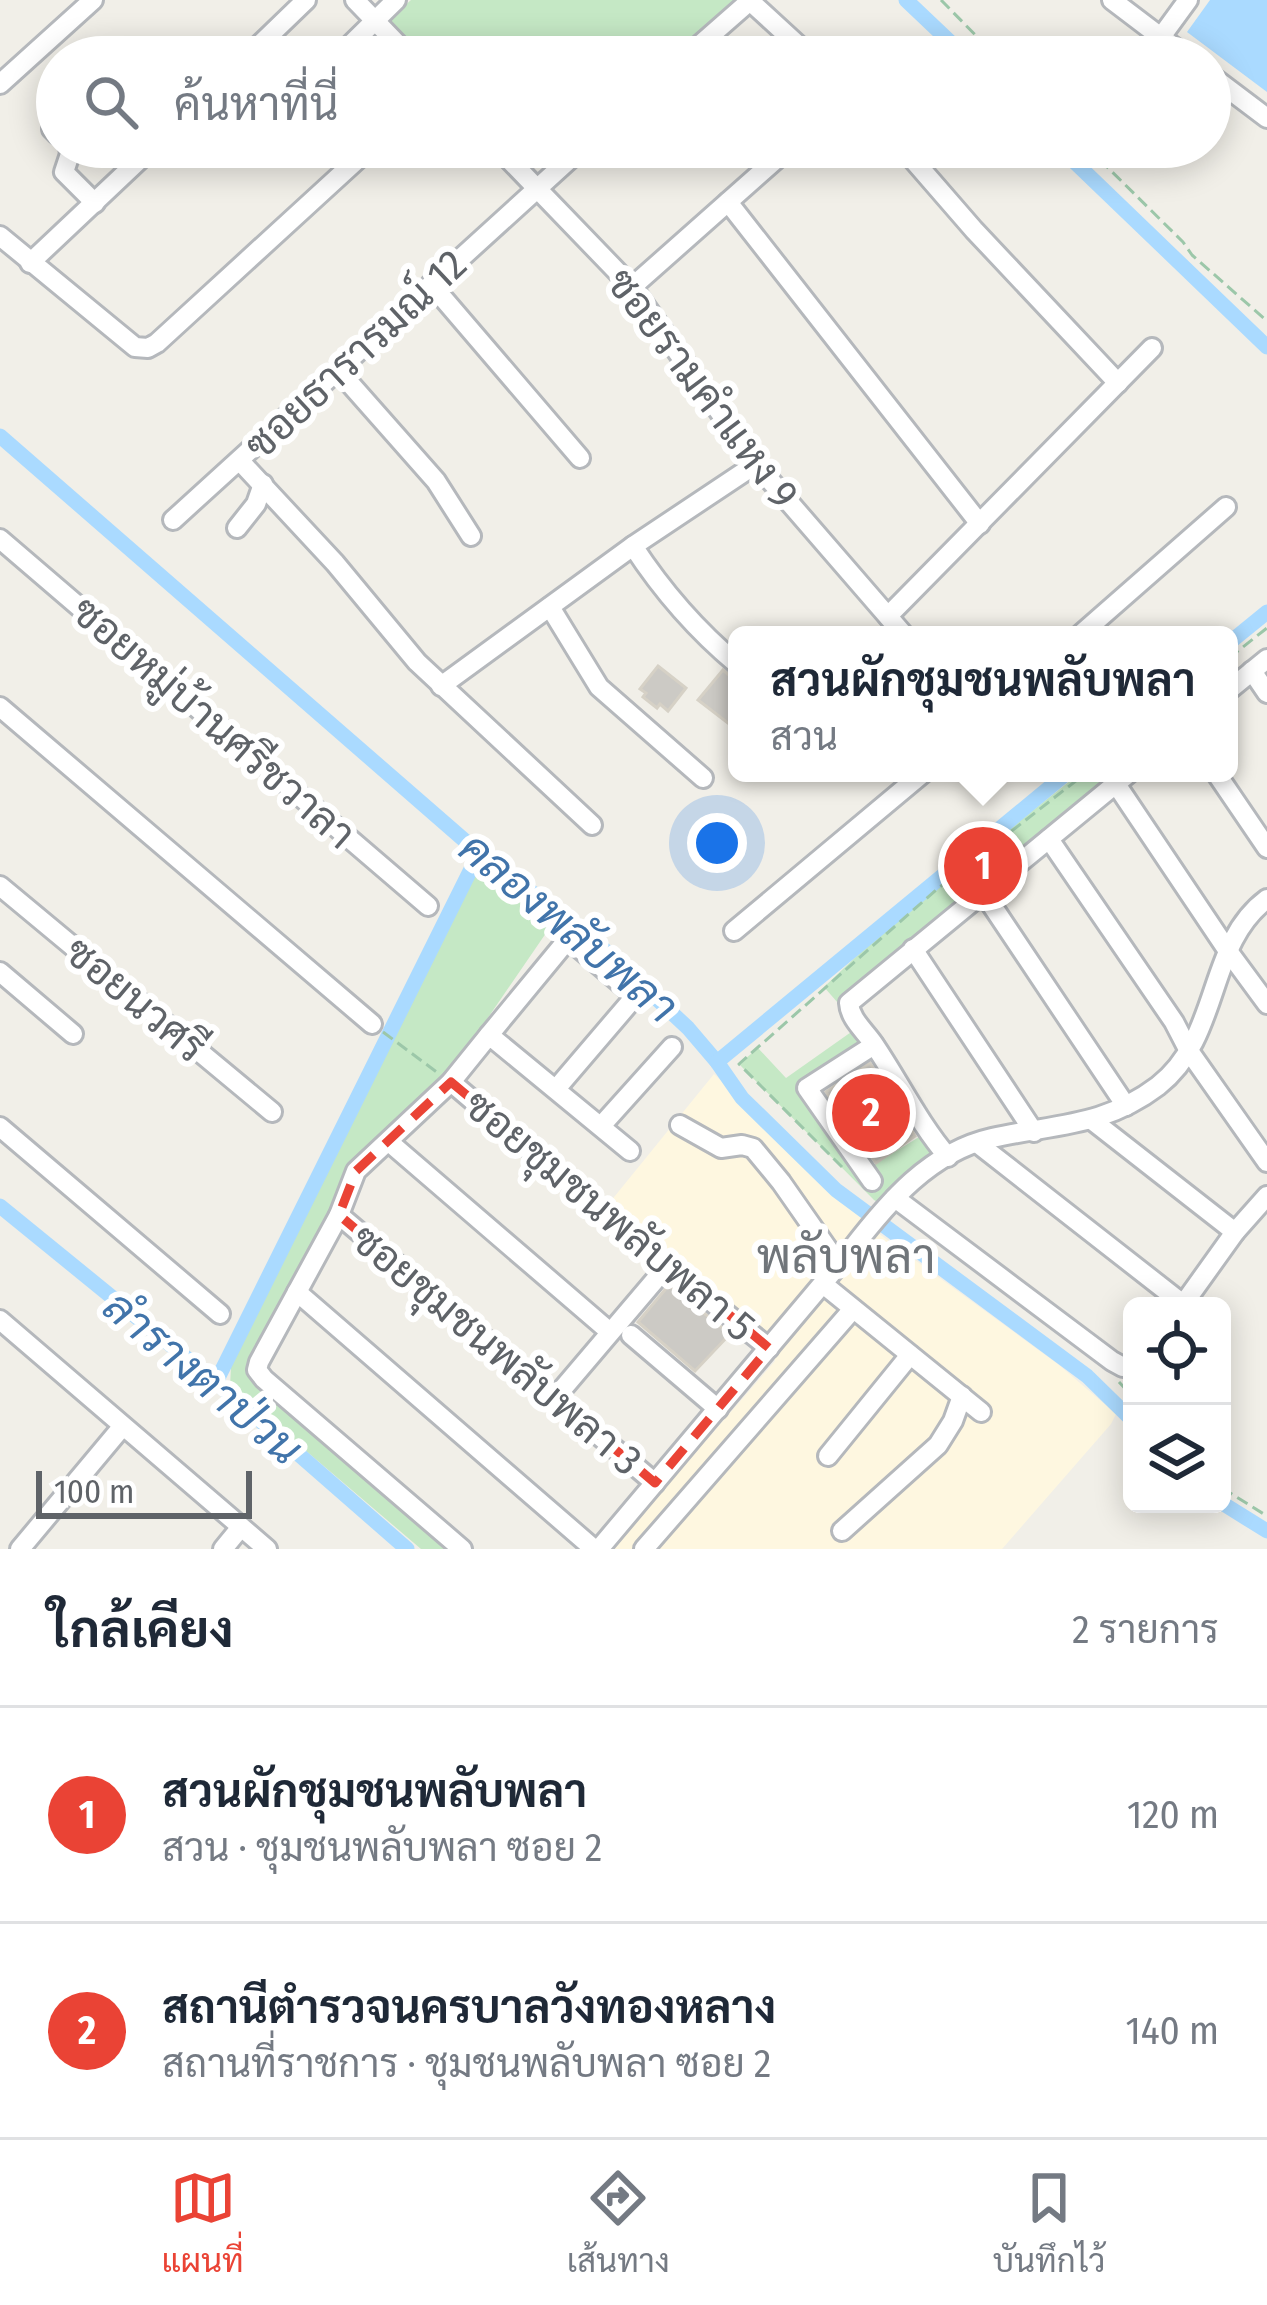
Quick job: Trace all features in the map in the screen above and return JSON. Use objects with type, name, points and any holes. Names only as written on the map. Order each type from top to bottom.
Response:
[{"type":"street","points":[[53,36],[93,0]]},
{"type":"street","points":[[269,36],[307,0]]},
{"type":"street","points":[[355,0],[390,36]]},
{"type":"street","points":[[358,36],[397,0]]},
{"type":"street","points":[[710,36],[750,0],[789,36]]},
{"type":"street","points":[[1112,0],[1160,36]]},
{"type":"street","points":[[1162,36],[1188,0]]},
{"type":"street","points":[[0,84],[36,51]]},
{"type":"street","points":[[1231,91],[1267,118]]},
{"type":"street","points":[[64,168],[95,202]]},
{"type":"street","points":[[30,263],[131,168]]},
{"type":"street","points":[[0,236],[135,347],[148,348],[347,168]]},
{"type":"street","name":"ซอยรามคำแหง 9","points":[[517,168],[632,287],[756,464],[896,626]]},
{"type":"street","name":"ซอยธารารมณ์ 12","points":[[173,520],[559,168]]},
{"type":"street","points":[[632,287],[766,168]]},
{"type":"street","points":[[920,168],[1118,383]]},
{"type":"street","points":[[728,202],[980,524]]},
{"type":"street","points":[[431,284],[580,458]]},
{"type":"street","points":[[888,616],[1152,348]]},
{"type":"street","points":[[338,370],[436,481],[471,536]]},
{"type":"street","points":[[240,461],[441,686],[592,825]]},
{"type":"street","points":[[441,686],[633,546],[756,464]]},
{"type":"street","points":[[237,528],[256,504],[263,484]]},
{"type":"street","points":[[1090,626],[1226,508]]},
{"type":"street","name":"ซอยหมู่บ้านศรีชวาลา","points":[[0,539],[428,906]]},
{"type":"street","points":[[633,546],[662,591],[728,657]]},
{"type":"street","points":[[550,607],[599,687],[703,778]]},
{"type":"street","points":[[1259,665],[1267,693]]},
{"type":"street","points":[[0,706],[372,1024]]},
{"type":"street","points":[[734,931],[912,782]]},
{"type":"street","points":[[948,1157],[848,1010],[849,1003],[1117,782]]},
{"type":"street","points":[[1124,782],[1228,951],[1267,1004]]},
{"type":"street","points":[[1222,782],[1267,848]]},
{"type":"street","points":[[1049,839],[1267,1162]]},
{"type":"street","name":"ซอยนวศรี","points":[[0,886],[272,1112]]},
{"type":"street","points":[[983,892],[1126,1106]]},
{"type":"street","points":[[297,1292],[597,1549],[915,1176],[977,1143],[1093,1121],[1158,1086],[1180,1066],[1212,1002],[1228,951],[1241,926],[1267,898]]},
{"type":"street","points":[[462,1549],[257,1370],[339,1215],[356,1172],[451,1082],[564,944],[572,942],[632,994],[632,1000],[556,1089]]},
{"type":"street","points":[[913,950],[1034,1132]]},
{"type":"street","points":[[0,972],[73,1034]]},
{"type":"street","points":[[489,1035],[630,1150]]},
{"type":"street","points":[[872,1181],[807,1088],[874,1045]]},
{"type":"street","points":[[601,1126],[673,1047]]},
{"type":"street","name":"ซอยชุมชนพลับพลา 5","points":[[451,1082],[770,1348]]},
{"type":"street","points":[[1093,1121],[1235,1232]]},
{"type":"street","points":[[680,1125],[721,1148],[753,1148],[839,1264]]},
{"type":"street","points":[[0,1127],[220,1314]]},
{"type":"street","points":[[389,1142],[610,1332]]},
{"type":"street","points":[[977,1143],[1172,1297]]},
{"type":"street","points":[[1188,1297],[1267,1196]]},
{"type":"street","points":[[895,1198],[1123,1367]]},
{"type":"street","name":"ซอยชุมชนพลับพลา 3","points":[[339,1215],[656,1483]]},
{"type":"street","points":[[554,1399],[667,1266]]},
{"type":"street","points":[[823,1284],[981,1412]]},
{"type":"street","points":[[644,1549],[854,1309]]},
{"type":"street","points":[[0,1320],[267,1549]]},
{"type":"street","points":[[631,1335],[718,1408]]},
{"type":"street","points":[[828,1456],[910,1354]]},
{"type":"street","points":[[842,1531],[938,1445],[962,1396]]},
{"type":"street","points":[[20,1549],[122,1426]]},
{"type":"street","points":[[223,1549],[241,1527]]},
{"type":"path","points":[[941,0],[976,36]]},
{"type":"path","points":[[1109,168],[1192,255],[1267,321]]},
{"type":"path","points":[[1238,651],[1267,628]]},
{"type":"path","points":[[840,1166],[739,1064],[936,890],[1074,782]]},
{"type":"path","points":[[372,1024],[451,1082]]},
{"type":"path","points":[[1120,1383],[1123,1386]]},
{"type":"path","points":[[1231,1494],[1267,1516]]},
{"type":"highlighted area","points":[[451,1082],[769,1348],[655,1483],[339,1215],[356,1171]]},
{"type":"shaded area","points":[[714,1074],[878,1233],[1059,1365],[1116,1414],[1002,1549],[612,1549],[775,1361],[762,1337],[606,1207]]},
{"type":"green space","points":[[411,0],[738,0],[697,36],[396,36],[384,24]]},
{"type":"green space","points":[[1069,782],[1107,782],[838,1003],[824,987],[898,917]]},
{"type":"green space","points":[[478,865],[555,920],[452,1066],[371,1148],[265,1332],[250,1375],[449,1549],[421,1549],[230,1386],[231,1367]]},
{"type":"green space","points":[[854,1030],[868,1045],[819,1093],[869,1168],[919,1137],[934,1157],[883,1205],[739,1064],[758,1048],[786,1078]]},
{"type":"water","points":[[1210,0],[1267,0],[1267,92],[1231,65],[1231,36],[1187,32]]},
{"type":"building","points":[[658,666],[686,688],[668,711],[643,697],[646,693],[640,689]]},
{"type":"building","points":[[723,670],[728,674],[728,723],[698,700]]},
{"type":"building","points":[[870,1063],[915,1136],[876,1163],[826,1092]]},
{"type":"building","points":[[669,1285],[730,1334],[695,1371],[638,1322]]},
{"type":"waterway","points":[[906,0],[944,36]]},
{"type":"waterway","points":[[1081,168],[1267,347]]},
{"type":"waterway","name":"คลองพลับพลา","points":[[0,436],[479,853],[583,930],[688,1028],[742,1098],[836,1190],[1087,1376],[1123,1411]]},
{"type":"waterway","points":[[1238,636],[1267,612]]},
{"type":"waterway","points":[[717,1062],[1056,782]]},
{"type":"waterway","points":[[216,1382],[479,853]]},
{"type":"waterway","name":"ลำรางตาป่วน","points":[[0,1206],[216,1382],[407,1549]]},
{"type":"waterway","name":"คลองพลับพลา","points":[[1231,1509],[1267,1531]]},
{"type":"place","name":"สวนผักชุมชนพลับพลา","points":[[983,866]]},
{"type":"place","name":"สถานีตำรวจนครบาลวังทองหลาง","points":[[871,1113]]},
{"type":"district","name":"พลับพลา","points":[[846,1256]]}]
